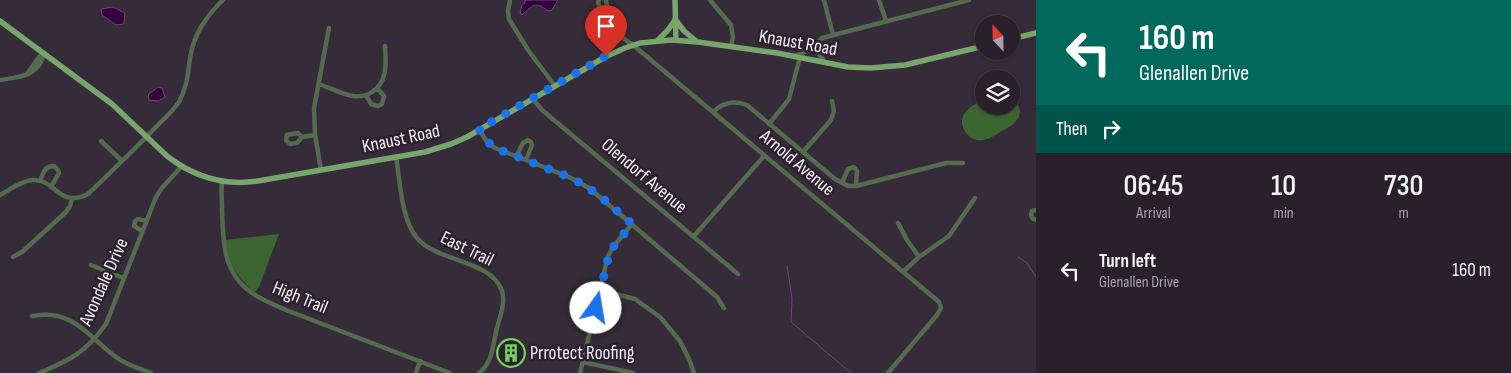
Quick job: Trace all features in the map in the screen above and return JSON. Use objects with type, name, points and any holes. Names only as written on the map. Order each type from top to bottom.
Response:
[{"type":"main road","points":[[675,0],[676,40]]},
{"type":"main road","points":[[657,41],[668,30],[675,19]]},
{"type":"main road","points":[[675,19],[684,31],[698,42]]},
{"type":"main road","name":"Knaust Road","points":[[0,20],[112,104],[181,167],[222,181],[252,182],[425,152],[442,147],[479,129],[606,56],[633,45],[676,40],[698,42],[855,68],[905,65],[975,48]]},
{"type":"main road","points":[[1020,37],[1036,33]]},
{"type":"street","points":[[0,195],[29,181],[40,181],[59,194],[72,198],[88,194],[147,137],[179,102],[187,80],[191,51],[196,35],[207,16],[224,0]]},
{"type":"street","points":[[510,0],[509,19],[528,50],[555,86]]},
{"type":"street","name":"Arnold Avenue","points":[[599,0],[598,3],[609,25],[617,34],[633,45],[936,299],[941,309],[888,373]]},
{"type":"street","points":[[604,15],[607,6],[606,0]]},
{"type":"street","points":[[710,0],[731,24],[731,46]]},
{"type":"street","points":[[824,0],[833,35]]},
{"type":"street","points":[[879,0],[886,21]]},
{"type":"street","points":[[769,124],[790,100],[797,57],[816,46],[822,38],[969,0]]},
{"type":"street","points":[[321,170],[315,134],[314,108],[329,28]]},
{"type":"street","points":[[319,84],[351,96],[360,97],[366,95],[377,88],[382,82],[385,46]]},
{"type":"street","points":[[816,46],[820,56],[826,63]]},
{"type":"street","points":[[0,80],[16,79],[33,72],[43,60],[44,53]]},
{"type":"street","points":[[366,95],[371,104],[378,106],[382,104],[384,96],[377,88]]},
{"type":"street","name":"Olendorf Avenue","points":[[533,99],[537,105],[738,274]]},
{"type":"street","points":[[803,152],[832,120],[834,111],[832,101]]},
{"type":"street","points":[[713,112],[723,104],[736,102],[747,105],[803,152],[848,186],[856,186],[946,163],[963,163]]},
{"type":"street","points":[[479,129],[492,147],[569,177],[589,188],[717,297],[724,308]]},
{"type":"street","points":[[302,137],[315,134]]},
{"type":"street","points":[[516,157],[523,143],[528,140],[532,146],[526,160]]},
{"type":"street","points":[[101,141],[122,161]]},
{"type":"street","points":[[694,236],[764,156]]},
{"type":"street","name":"East Trail","points":[[396,157],[409,225],[416,238],[436,252],[488,272],[502,291],[502,308],[490,358],[482,371]]},
{"type":"street","points":[[40,181],[46,168],[54,166],[59,174],[51,187]]},
{"type":"street","name":"Avondale Drive","points":[[39,373],[71,359],[83,351],[106,324],[159,192],[181,167]]},
{"type":"street","points":[[842,183],[848,169],[854,167],[857,171],[856,186]]},
{"type":"street","name":"High Trail","points":[[222,181],[222,226],[226,255],[230,267],[238,280],[250,292],[286,310],[450,373]]},
{"type":"street","points":[[13,257],[22,252],[66,212],[72,198]]},
{"type":"street","points":[[903,272],[919,257],[949,236],[975,198]]},
{"type":"street","points":[[1036,210],[1032,211],[1031,214],[1032,218],[1036,220]]},
{"type":"street","name":"Avondale Drive","points":[[142,231],[134,226],[134,221],[138,219],[146,221]]},
{"type":"street","points":[[898,223],[919,257]]},
{"type":"street","points":[[580,373],[610,251],[632,224]]},
{"type":"street","points":[[91,265],[123,278]]},
{"type":"street","points":[[600,290],[638,300],[660,317],[680,341],[690,360],[694,373]]},
{"type":"street","points":[[32,316],[51,315],[63,317],[74,322],[115,357],[137,370],[151,373]]},
{"type":"street","points":[[416,373],[420,361]]},
{"type":"street","points":[[583,362],[633,373]]},
{"type":"green space","points":[[975,105],[975,115],[1019,115],[1008,128],[994,136],[978,140],[970,137],[962,126],[962,119],[969,109]]},
{"type":"green space","points":[[279,234],[259,287],[255,292],[251,290],[231,266],[225,240]]},
{"type":"shaded area","points":[[525,0],[558,0],[552,10],[548,11],[537,5],[522,15],[520,12]]},
{"type":"shaded area","points":[[113,7],[125,13],[124,24],[116,25],[102,15],[101,9]]},
{"type":"shaded area","points":[[158,87],[162,88],[165,97],[158,101],[149,100],[149,94]]},
{"type":"waterway","points":[[1018,257],[1027,263],[1036,277]]},
{"type":"waterway","points":[[787,266],[792,298],[791,322],[851,373]]},
{"type":"place","name":"Prrotect Roofing","points":[[511,353]]},
{"type":"route","points":[[596,308],[610,251],[632,224],[589,188],[569,177],[495,148],[490,145],[479,129],[606,56]]}]
